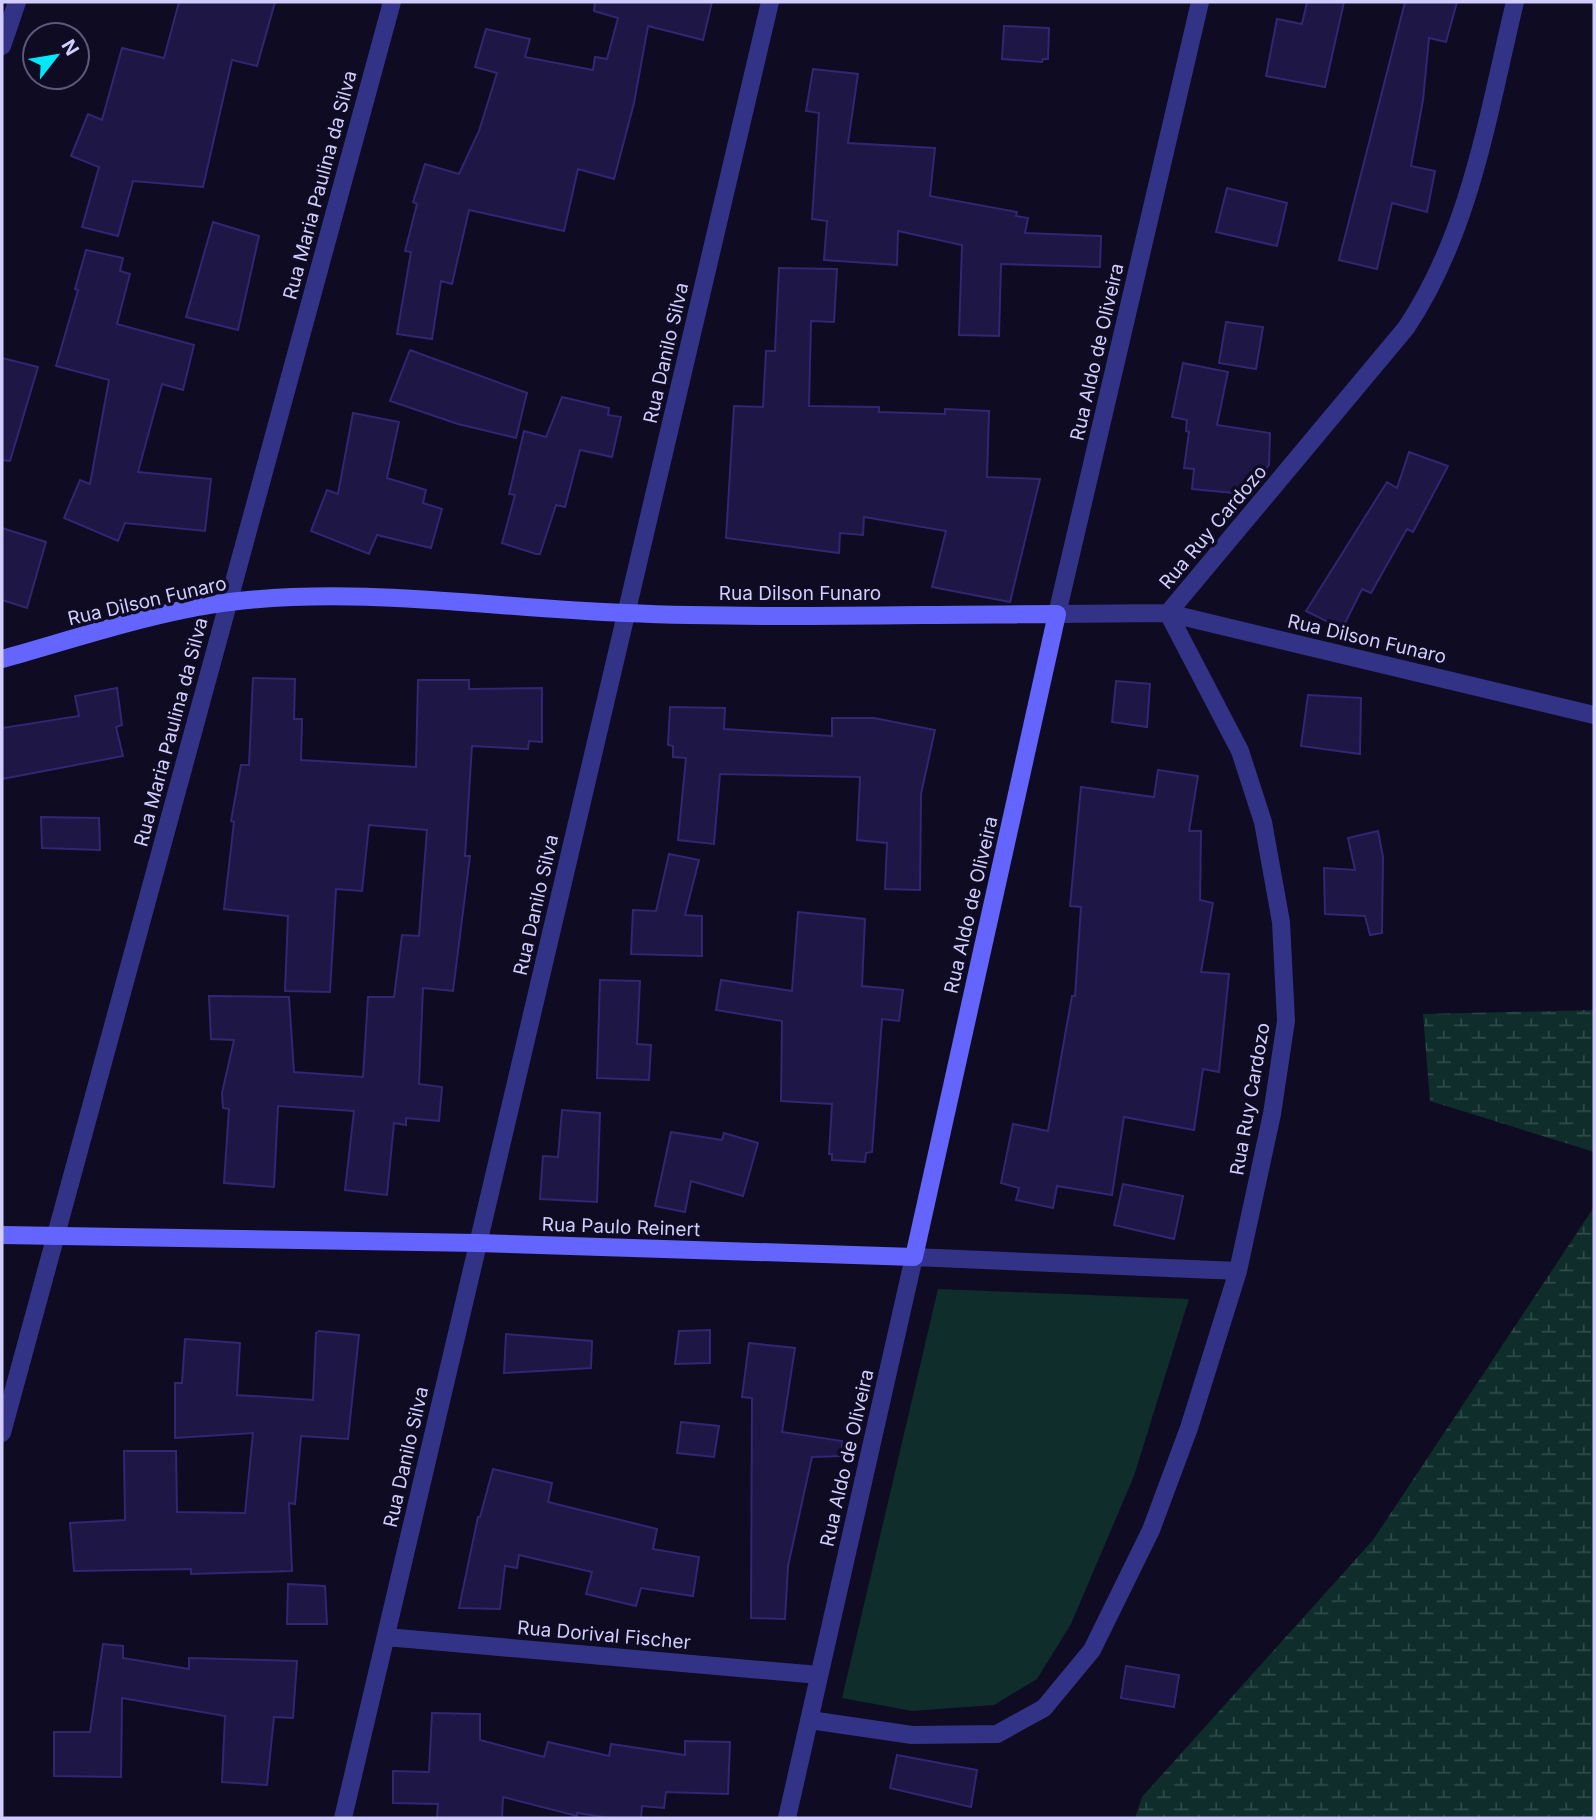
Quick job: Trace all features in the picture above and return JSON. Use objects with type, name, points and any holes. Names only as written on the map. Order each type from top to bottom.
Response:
[{"type":"street","points":[[2,46],[16,2]]},
{"type":"street","name":"Rua Maria Paulina da Silva","points":[[2,1433],[392,2]]},
{"type":"street","name":"Rua Danilo Silva","points":[[343,1818],[770,2]]},
{"type":"street","name":"Rua Aldo de Oliveira","points":[[787,1818],[1057,614],[1199,2]]},
{"type":"street","name":"Rua Ruy Cardozo","points":[[810,1720],[912,1735],[997,1734],[1044,1708],[1092,1650],[1151,1530],[1189,1428],[1238,1271],[1272,1114],[1286,1021],[1281,922],[1263,822],[1240,751],[1168,613],[1392,345],[1424,302],[1449,250],[1467,196],[1515,2]]},
{"type":"street","name":"Rua Dilson Funaro","points":[[2,659],[120,626],[228,602],[290,597],[389,599],[627,613],[1168,613],[1594,715]]},
{"type":"street","name":"Rua Paulo Reinert","points":[[2,1235],[478,1243],[1238,1271]]},
{"type":"street","name":"Rua Dorival Fischer","points":[[386,1637],[819,1675]]},
{"type":"green space","points":[[1594,1010],[1594,1152],[1430,1101],[1423,1014]]},
{"type":"green space","points":[[1594,1207],[1594,1818],[1135,1818],[1142,1797],[1373,1540]]},
{"type":"green space","points":[[938,1289],[1189,1299],[1134,1476],[1071,1624],[1037,1679],[994,1705],[912,1711],[842,1698]]},
{"type":"building","points":[[179,2],[275,2],[257,66],[232,60],[203,187],[133,181],[118,236],[82,227],[99,167],[71,156],[88,114],[102,120],[122,48],[164,58]]},
{"type":"building","points":[[595,2],[712,2],[703,40],[648,26],[634,103],[614,179],[578,169],[564,231],[469,210],[452,284],[441,281],[432,339],[397,334],[411,252],[405,251],[417,204],[413,202],[425,164],[459,174],[479,131],[497,73],[475,67],[486,29],[530,39],[525,57],[593,70],[595,57],[607,59],[618,18],[594,11]]},
{"type":"building","points":[[1307,2],[1344,2],[1325,87],[1266,76],[1277,19],[1302,24]]},
{"type":"building","points":[[1405,2],[1457,2],[1446,42],[1429,38],[1423,100],[1411,166],[1435,171],[1427,212],[1392,203],[1377,269],[1339,260]]},
{"type":"building","points":[[1004,26],[1049,28],[1048,59],[1043,59],[1042,62],[1002,59]]},
{"type":"building","points":[[813,69],[858,74],[848,143],[935,148],[930,196],[1017,212],[1016,216],[1028,218],[1025,233],[1101,236],[1100,267],[1001,264],[999,336],[959,335],[962,245],[898,231],[897,265],[824,260],[827,221],[812,219],[819,113],[806,111]]},
{"type":"building","points":[[1227,188],[1287,203],[1277,246],[1216,232]]},
{"type":"building","points":[[213,222],[259,236],[238,330],[186,317]]},
{"type":"building","points":[[86,250],[123,258],[120,271],[130,274],[117,324],[194,345],[183,390],[162,384],[138,472],[211,479],[205,531],[125,523],[118,541],[64,518],[80,480],[90,484],[109,380],[56,366],[78,290],[75,289]]},
{"type":"building","points":[[779,268],[837,269],[834,322],[811,321],[809,406],[879,407],[879,412],[945,414],[945,409],[989,411],[987,477],[1040,479],[1010,602],[932,587],[946,531],[864,517],[863,535],[840,533],[839,553],[726,538],[734,406],[763,407],[766,351],[775,351]]},
{"type":"building","points":[[1226,322],[1263,327],[1256,369],[1219,363]]},
{"type":"building","points":[[410,350],[527,393],[516,438],[458,424],[390,401]]},
{"type":"building","points":[[2,358],[38,367],[10,461],[2,460]]},
{"type":"building","points":[[1183,363],[1228,372],[1217,425],[1270,433],[1269,465],[1245,494],[1192,489],[1194,469],[1184,468],[1189,432],[1186,431],[1187,420],[1172,417]]},
{"type":"building","points":[[562,397],[609,408],[608,415],[621,417],[612,457],[580,450],[565,507],[556,505],[540,554],[536,554],[502,543],[515,495],[509,494],[524,431],[546,437]]},
{"type":"building","points":[[353,413],[399,422],[387,478],[426,490],[423,503],[442,509],[431,548],[377,535],[369,554],[311,531],[327,490],[338,494]]},
{"type":"building","points":[[1409,452],[1448,466],[1413,532],[1407,529],[1371,593],[1362,589],[1342,629],[1306,611],[1387,482],[1397,488]]},
{"type":"building","points":[[2,528],[46,542],[27,608],[2,600]]},
{"type":"building","points":[[253,678],[295,679],[294,719],[302,719],[301,760],[416,767],[418,680],[469,680],[469,689],[542,688],[542,742],[529,741],[528,749],[472,746],[465,856],[470,856],[453,991],[423,988],[419,1084],[442,1087],[439,1121],[406,1118],[406,1125],[394,1123],[387,1195],[345,1190],[354,1111],[278,1106],[274,1187],[224,1183],[229,1109],[223,1108],[222,1093],[234,1040],[211,1039],[209,996],[289,997],[294,1072],[363,1077],[368,997],[394,997],[402,935],[419,936],[427,830],[369,825],[362,891],[336,889],[330,992],[285,991],[288,916],[224,909],[234,822],[231,821],[241,765],[249,765]]},
{"type":"building","points":[[1116,681],[1150,684],[1147,727],[1112,722]]},
{"type":"building","points":[[117,688],[122,725],[116,727],[123,756],[2,779],[2,728],[79,716],[75,696]]},
{"type":"building","points":[[1308,695],[1361,698],[1360,754],[1301,746]]},
{"type":"building","points":[[670,707],[725,708],[724,729],[832,736],[832,718],[874,718],[935,730],[921,794],[920,890],[885,889],[887,843],[857,840],[860,777],[720,774],[714,844],[678,840],[686,758],[673,757],[673,746],[668,745]]},
{"type":"building","points":[[1158,770],[1198,776],[1189,831],[1201,831],[1200,900],[1213,903],[1201,972],[1229,974],[1219,1072],[1203,1069],[1194,1130],[1124,1117],[1112,1195],[1057,1186],[1053,1208],[1016,1200],[1019,1188],[1001,1183],[1013,1124],[1048,1131],[1072,996],[1075,996],[1081,907],[1070,906],[1081,787],[1154,797]]},
{"type":"building","points":[[41,817],[99,818],[100,850],[42,848]]},
{"type":"building","points":[[1378,831],[1383,857],[1382,933],[1370,935],[1365,916],[1325,914],[1324,868],[1355,870],[1348,838]]},
{"type":"building","points":[[669,854],[699,860],[685,915],[702,916],[702,956],[631,954],[633,910],[656,911]]},
{"type":"building","points":[[798,912],[865,919],[862,986],[903,990],[899,1021],[882,1019],[872,1152],[866,1153],[865,1162],[832,1160],[832,1154],[829,1154],[832,1104],[781,1101],[782,1021],[716,1010],[721,980],[792,991]]},
{"type":"building","points":[[600,980],[640,981],[637,1044],[651,1045],[649,1080],[597,1078]]},
{"type":"building","points":[[562,1110],[600,1113],[597,1202],[540,1199],[543,1156],[558,1157]]},
{"type":"building","points":[[671,1132],[722,1140],[724,1133],[758,1143],[743,1196],[691,1181],[685,1212],[655,1206]]},
{"type":"building","points":[[1123,1184],[1183,1196],[1174,1239],[1114,1225]]},
{"type":"building","points":[[710,1330],[710,1363],[675,1364],[679,1331]]},
{"type":"building","points":[[319,1331],[359,1335],[348,1439],[301,1436],[295,1504],[289,1503],[292,1571],[191,1574],[191,1569],[74,1571],[70,1523],[125,1520],[124,1451],[176,1451],[177,1512],[245,1513],[253,1433],[175,1438],[175,1383],[182,1383],[185,1339],[240,1343],[237,1395],[313,1400],[316,1333]]},
{"type":"building","points":[[506,1334],[592,1341],[591,1368],[504,1373]]},
{"type":"building","points":[[749,1343],[795,1348],[782,1432],[842,1441],[842,1456],[812,1457],[788,1566],[785,1619],[751,1618],[752,1398],[742,1397]]},
{"type":"building","points":[[681,1422],[719,1426],[714,1457],[677,1453]]},
{"type":"building","points":[[493,1469],[552,1483],[548,1502],[657,1529],[653,1549],[699,1557],[693,1596],[641,1588],[636,1606],[586,1594],[592,1572],[519,1555],[517,1568],[505,1566],[500,1609],[459,1608],[478,1517]]},
{"type":"building","points":[[288,1584],[325,1586],[327,1624],[287,1624]]},
{"type":"building","points":[[103,1644],[123,1646],[123,1658],[189,1669],[189,1658],[297,1661],[293,1718],[274,1717],[267,1785],[222,1782],[225,1716],[122,1698],[121,1777],[54,1776],[54,1732],[90,1732]]},
{"type":"building","points":[[1126,1666],[1179,1675],[1174,1707],[1121,1698]]},
{"type":"building","points":[[432,1713],[480,1714],[480,1740],[544,1757],[548,1742],[609,1756],[611,1744],[685,1755],[685,1741],[730,1742],[728,1794],[666,1792],[664,1808],[642,1806],[641,1818],[610,1818],[577,1813],[577,1816],[503,1797],[502,1818],[437,1818],[438,1804],[393,1803],[393,1771],[429,1772]]},
{"type":"building","points":[[897,1755],[977,1770],[971,1807],[890,1788]]}]
